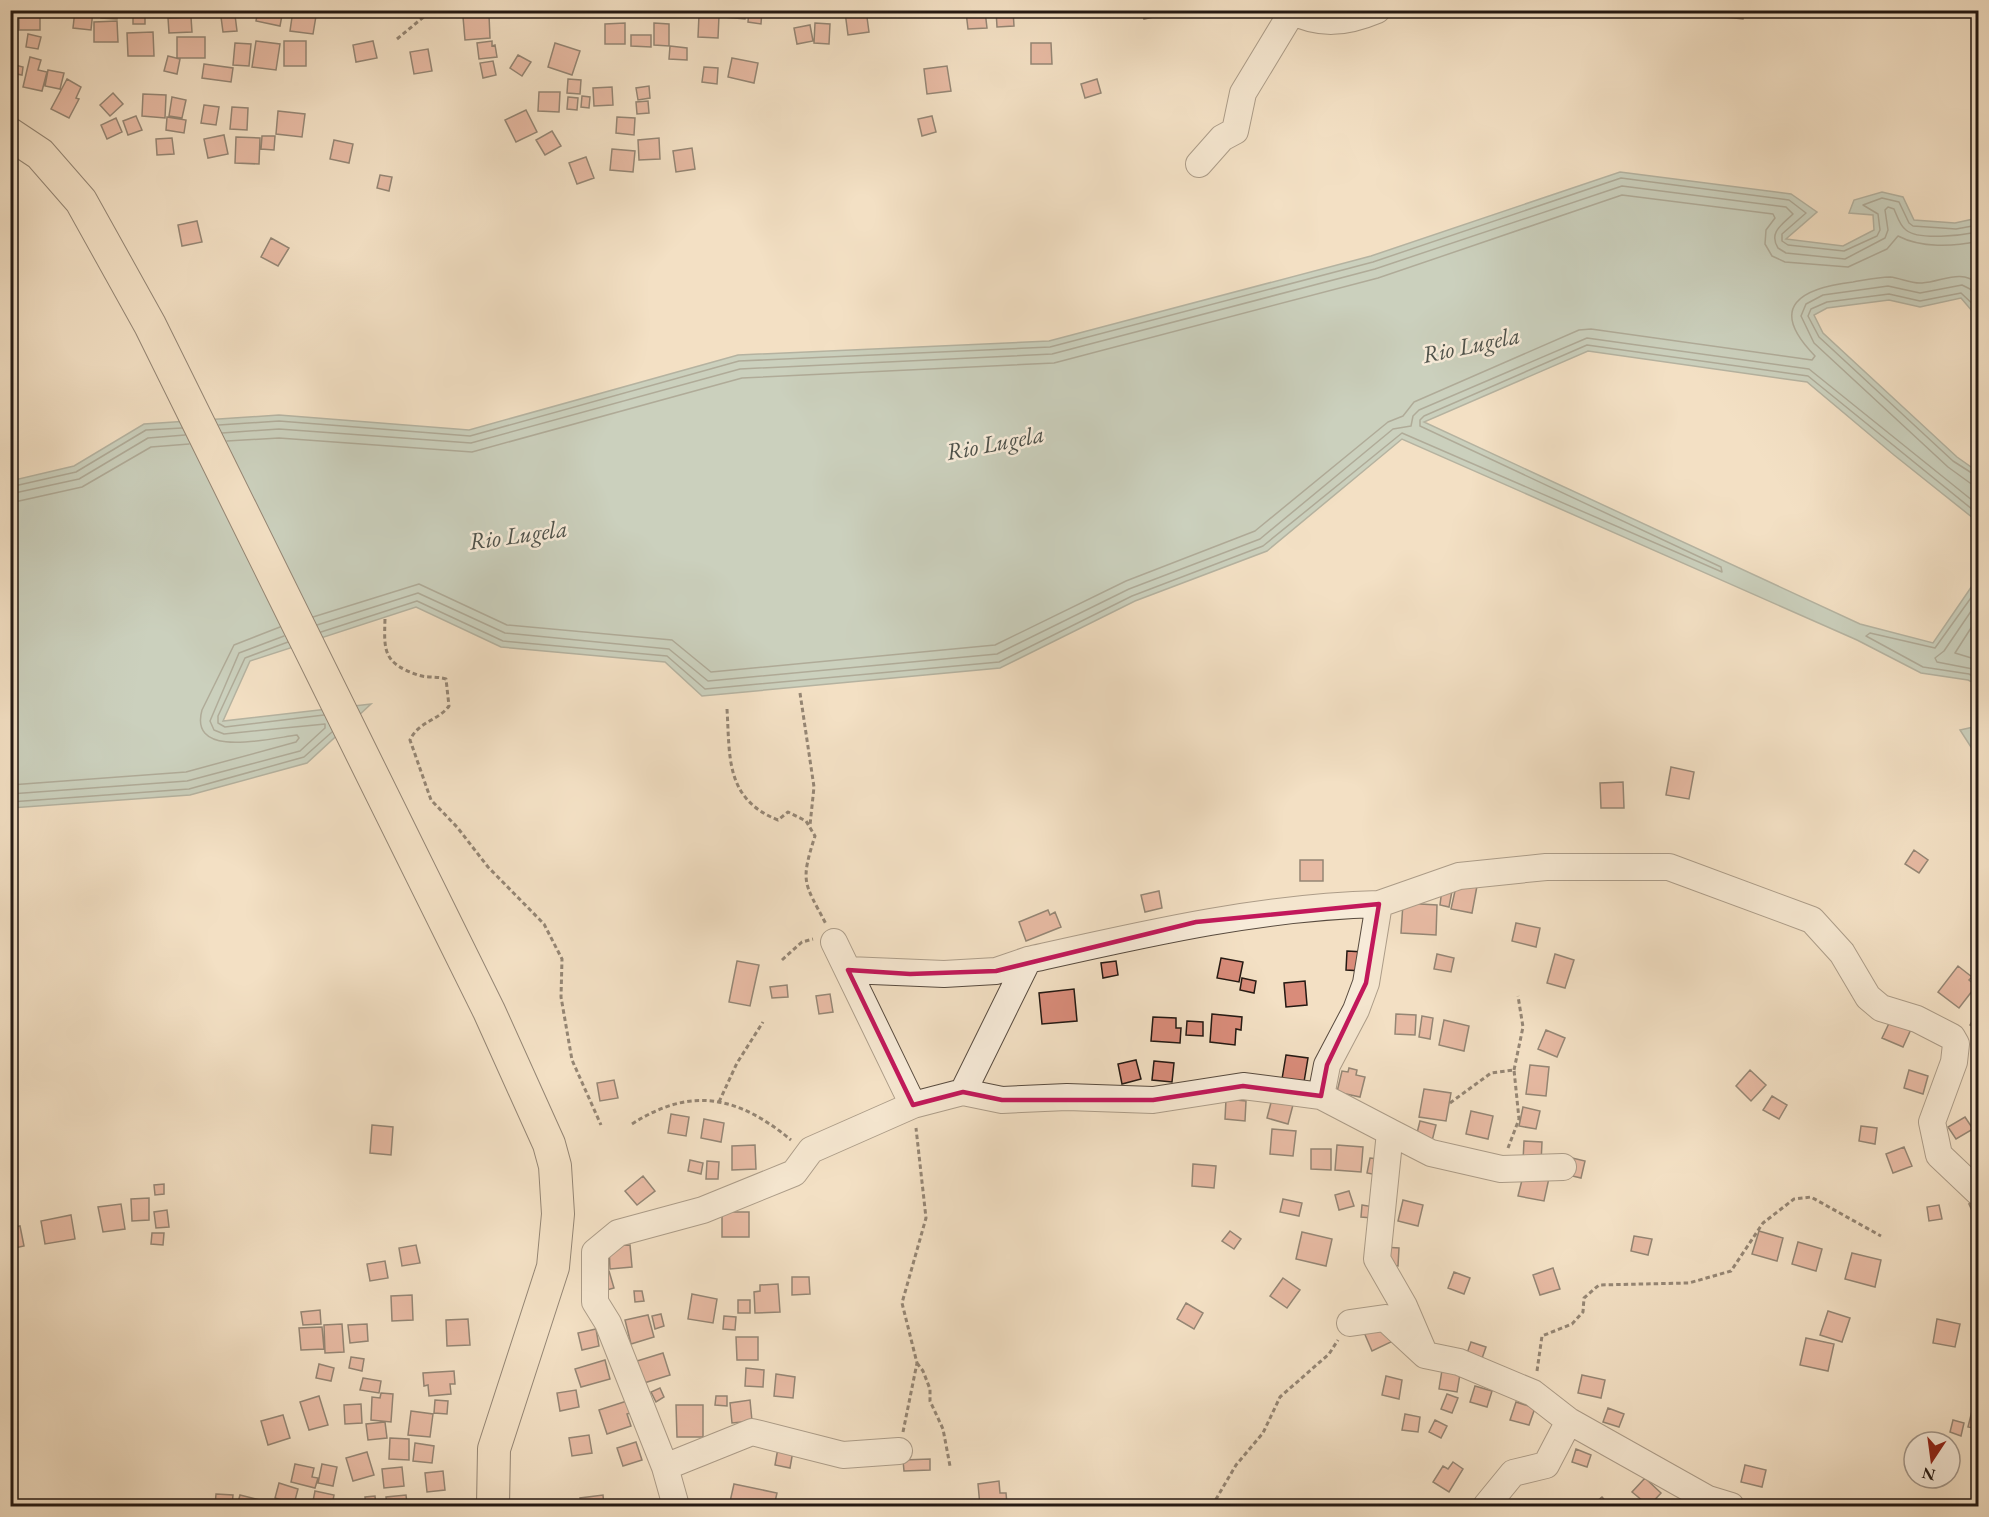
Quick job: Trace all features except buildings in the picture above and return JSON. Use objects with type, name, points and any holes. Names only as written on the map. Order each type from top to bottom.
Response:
[{"type":"main road","points":[[10,134],[40,154],[81,201],[150,324],[489,1011],[549,1144],[555,1166],[558,1214],[553,1267],[494,1449],[493,1506]]},
{"type":"street","points":[[1200,164],[1222,138],[1235,131],[1244,93],[1290,11],[1321,22],[1338,23],[1377,10]]},
{"type":"street","points":[[848,970],[944,974],[996,971],[1028,960],[1196,922],[1341,904],[1378,904],[1459,876],[1546,867],[1669,867],[1812,920],[1842,952],[1868,998],[1881,1008],[1917,1019],[1952,1037],[1956,1044],[1954,1062],[1932,1122],[1939,1155],[1978,1192]]},
{"type":"street","points":[[1321,1096],[1327,1065],[1356,1010],[1366,982],[1378,904]]},
{"type":"street","points":[[834,942],[913,1105]]},
{"type":"street","points":[[963,1092],[1028,960]]},
{"type":"street","points":[[676,1506],[665,1467],[608,1323],[595,1302],[595,1252],[618,1233],[703,1210],[794,1173],[811,1150],[913,1105],[963,1092],[1002,1100],[1067,1097],[1154,1100],[1243,1086],[1321,1096],[1431,1153],[1500,1169],[1563,1167]]},
{"type":"street","points":[[1390,1132],[1377,1259],[1404,1306],[1425,1355]]},
{"type":"street","points":[[1350,1323],[1385,1318],[1425,1355],[1459,1362],[1533,1394],[1569,1421],[1708,1499],[1731,1506]]},
{"type":"street","points":[[1486,1506],[1513,1473],[1546,1465],[1569,1421]]},
{"type":"street","points":[[665,1467],[752,1432],[843,1455],[899,1451]]},
{"type":"path","points":[[397,39],[432,10]]},
{"type":"path","points":[[386,619],[384,650],[389,658],[420,676],[433,675],[446,679],[449,706],[443,714],[416,729],[410,740],[416,761],[431,800],[488,867],[544,924],[562,959],[561,997],[572,1060],[601,1125]]},
{"type":"path","points":[[800,693],[814,787],[810,827]]},
{"type":"path","points":[[727,710],[730,770],[745,796],[764,814],[778,820],[788,812],[806,821],[815,836],[806,864],[805,883],[834,942]]},
{"type":"path","points":[[782,960],[802,942],[823,936],[834,942]]},
{"type":"path","points":[[1500,1169],[1520,1119],[1514,1070],[1523,1028],[1518,996]]},
{"type":"path","points":[[719,1102],[737,1063],[763,1022]]},
{"type":"path","points":[[1450,1103],[1491,1073],[1514,1070]]},
{"type":"path","points":[[632,1124],[656,1109],[686,1099],[719,1102],[741,1109],[776,1127],[801,1148],[811,1150]]},
{"type":"path","points":[[913,1105],[926,1218],[902,1303],[917,1363],[923,1371],[930,1389],[930,1401],[943,1429],[950,1466]]},
{"type":"path","points":[[1533,1394],[1542,1336],[1572,1324],[1583,1311],[1584,1298],[1599,1285],[1689,1283],[1731,1271],[1763,1223],[1794,1199],[1811,1197],[1881,1236]]},
{"type":"path","points":[[1212,1506],[1236,1465],[1263,1433],[1280,1397],[1329,1354],[1350,1323]]},
{"type":"path","points":[[899,1451],[917,1363]]},
{"type":"highlighted area","points":[[1379,904],[1366,983],[1327,1065],[1321,1096],[1243,1086],[1153,1100],[1002,1100],[963,1092],[913,1105],[848,970],[910,974],[996,971],[1196,922]]},
{"type":"water","name":"Rio Lugela","points":[[1620,172],[1791,194],[1817,212],[1786,239],[1843,246],[1874,230],[1873,215],[1849,213],[1854,200],[1882,192],[1903,197],[1914,220],[1955,223],[1978,218],[1978,318],[1961,298],[1920,307],[1889,300],[1827,308],[1814,315],[1823,333],[1957,457],[1978,472],[1978,522],[1807,382],[1588,351],[1424,422],[1860,624],[1933,643],[1972,586],[1978,588],[1978,685],[1968,680],[1921,673],[1857,640],[1402,439],[1267,551],[1135,601],[1000,668],[702,696],[665,662],[501,647],[416,607],[250,661],[223,721],[371,704],[307,763],[190,795],[11,808],[10,481],[74,466],[144,424],[279,415],[469,430],[738,355],[1049,341],[1371,256]]},
{"type":"water","points":[[1978,726],[1978,758],[1960,730]]}]
